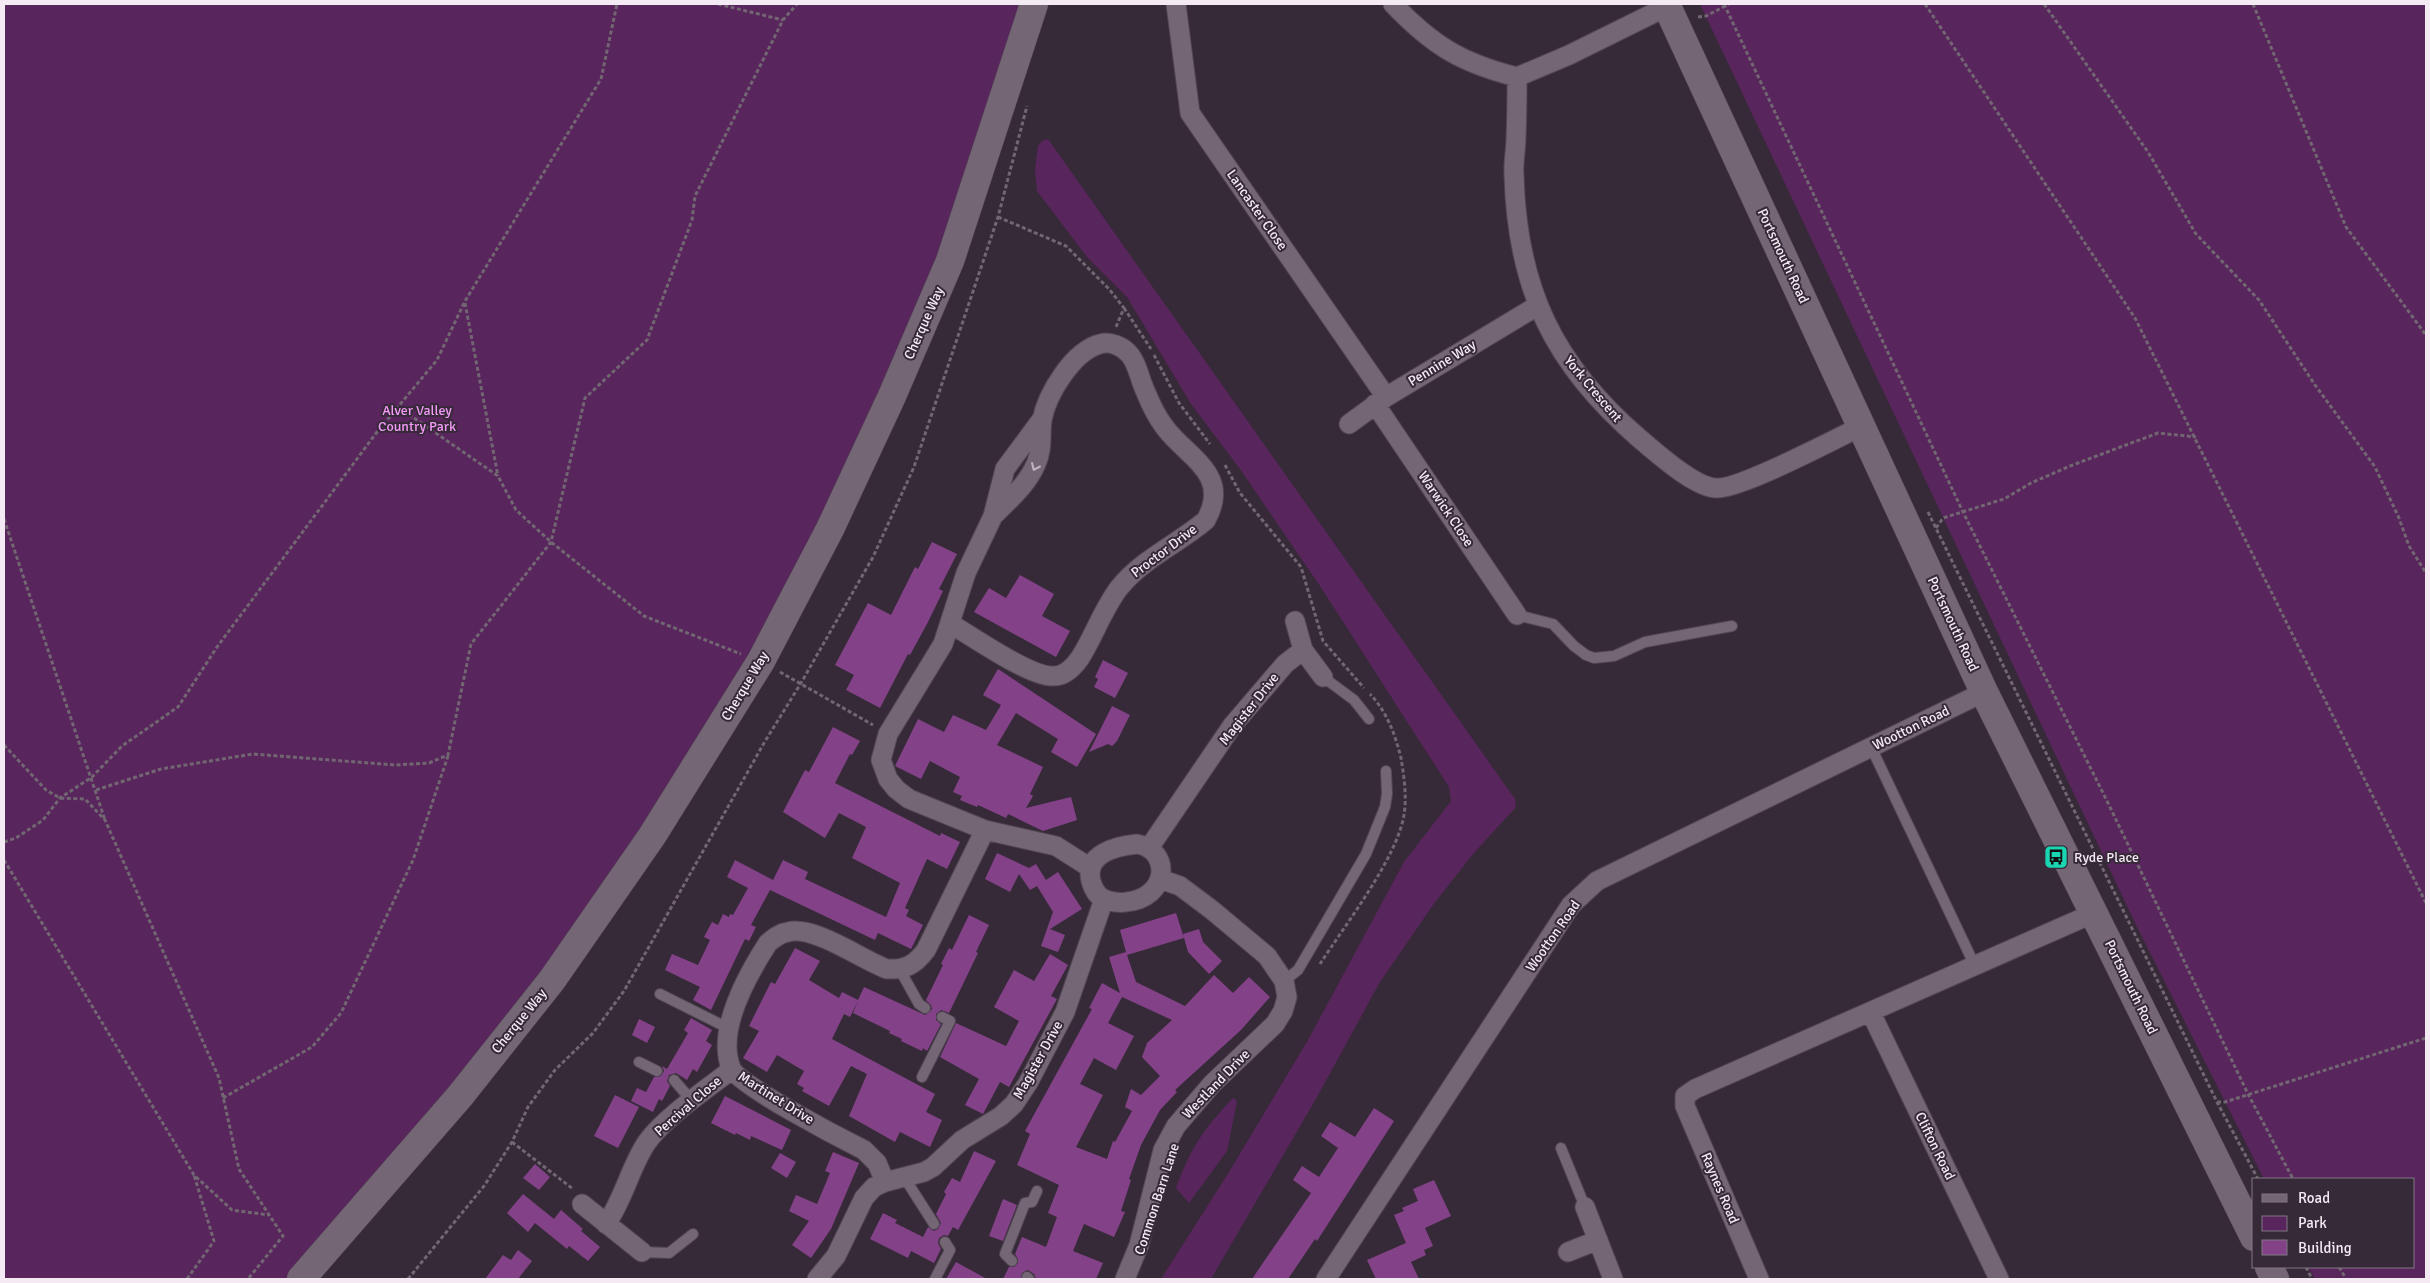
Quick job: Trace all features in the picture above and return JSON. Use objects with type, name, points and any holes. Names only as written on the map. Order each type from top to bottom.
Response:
[{"type":"street","name":"Cherque Way","points":[[301,1279],[460,1096],[552,980],[652,836],[761,662],[830,529],[892,396],[950,261],[1034,4]]},
{"type":"street","name":"Lancaster Close","points":[[1176,4],[1190,113],[1380,400]]},
{"type":"street","points":[[1392,4],[1418,31],[1453,54],[1483,69],[1517,77],[1569,55],[1667,5]]},
{"type":"street","name":"Portsmouth Road","points":[[1667,5],[1984,692],[2252,1233]]},
{"type":"street","name":"York Crescent","points":[[1517,77],[1514,174],[1518,222],[1523,258],[1537,306],[1552,337],[1578,374],[1622,423],[1665,460],[1689,477],[1716,488],[1743,482],[1862,426]]},
{"type":"street","name":"Pennine Way","points":[[1349,424],[1380,400],[1537,306]]},
{"type":"street","points":[[993,516],[1030,478],[1042,447],[1042,420],[1049,399],[1071,363],[1095,345],[1109,343]]},
{"type":"street","name":"Proctor Drive","points":[[951,624],[1030,670],[1047,676],[1062,675],[1072,669],[1079,659],[1108,605],[1128,578],[1206,520],[1212,510],[1214,494],[1212,480],[1203,465],[1160,423],[1131,355],[1119,346],[1109,343]]},
{"type":"street","name":"Warwick Close","points":[[1380,400],[1517,615]]},
{"type":"street","points":[[1042,420],[1005,469],[993,516],[966,573],[951,624],[932,664],[888,734],[881,760],[888,780],[896,790],[909,799],[985,830],[1056,846],[1090,867]]},
{"type":"street","points":[[1295,621],[1303,650],[1323,677]]},
{"type":"street","name":"Magister Drive","points":[[1149,848],[1232,726],[1285,664],[1303,650]]},
{"type":"street","name":"Wootton Road","points":[[1326,1279],[1572,905],[1583,893],[1597,881],[1984,692]]},
{"type":"street","points":[[900,970],[912,966],[926,950],[985,830]]},
{"type":"street","points":[[1137,844],[1149,848],[1159,863],[1160,879],[1152,893],[1143,899],[1123,903],[1104,899],[1093,887],[1090,867],[1098,856],[1118,847],[1137,844]]},
{"type":"street","points":[[1160,879],[1180,886],[1212,910],[1267,956],[1284,981]]},
{"type":"street","name":"Magister Drive","points":[[817,1279],[836,1256],[864,1198],[874,1187],[933,1167],[962,1140],[1001,1116],[1014,1104],[1028,1083],[1065,1012],[1104,899]]},
{"type":"street","points":[[1871,1013],[2094,913]]},
{"type":"street","name":"Martinet Drive","points":[[885,1182],[876,1164],[864,1150],[758,1090],[732,1070],[727,1050],[728,1028],[743,990],[768,943],[777,936],[790,931],[817,936],[887,970],[900,970]]},
{"type":"street","name":"Westland Drive","points":[[1125,1279],[1139,1245],[1163,1150],[1176,1126],[1212,1084],[1275,1024],[1283,1011],[1287,997],[1284,981]]},
{"type":"street","name":"Raynes Road","points":[[1759,1279],[1685,1106],[1685,1096],[1694,1089],[1871,1013]]},
{"type":"street","name":"Clifton Road","points":[[1871,1013],[1999,1279]]},
{"type":"street","name":"Percival Close","points":[[606,1224],[617,1208],[636,1161],[648,1141],[692,1101],[732,1070]]},
{"type":"street","points":[[582,1204],[642,1252]]},
{"type":"street","points":[[1585,1207],[1613,1279]]},
{"type":"street","points":[[1568,1252],[1598,1240]]},
{"type":"street","points":[[2269,1268],[2275,1279]]},
{"type":"lane","points":[[1517,615],[1553,624],[1574,646],[1586,655],[1594,658],[1614,656],[1645,642],[1732,626]]},
{"type":"lane","points":[[1323,677],[1354,700],[1369,719]]},
{"type":"lane","points":[[1871,747],[1975,966]]},
{"type":"lane","points":[[1284,981],[1298,970],[1366,854],[1385,807],[1387,794],[1386,771]]},
{"type":"lane","points":[[900,970],[919,1004],[925,1008]]},
{"type":"lane","points":[[660,994],[728,1028]]},
{"type":"lane","points":[[922,1077],[950,1021],[942,1017]]},
{"type":"lane","points":[[639,1062],[657,1071]]},
{"type":"lane","points":[[674,1080],[692,1101]]},
{"type":"lane","points":[[1560,1148],[1585,1207]]},
{"type":"lane","points":[[904,1177],[934,1224]]},
{"type":"lane","points":[[1012,1261],[1005,1254],[1025,1203],[1032,1202],[1037,1192]]},
{"type":"lane","points":[[642,1252],[669,1253],[692,1234]]},
{"type":"lane","points":[[935,1279],[950,1250],[945,1242]]},
{"type":"path","points":[[4,842],[16,838],[43,820],[60,798],[92,777],[122,746],[178,707],[223,639],[377,432],[437,360],[465,301],[601,79],[617,4]]},
{"type":"path","points":[[718,4],[783,20]]},
{"type":"path","points":[[223,1098],[312,1047],[341,1013],[413,860],[448,755],[471,644],[550,542],[585,398],[647,340],[692,220],[695,196],[783,20],[797,4]]},
{"type":"path","points":[[1925,4],[2135,318],[2426,903]]},
{"type":"path","points":[[2044,4],[2148,152],[2196,234],[2259,300],[2315,385],[2375,467],[2399,518],[2409,546],[2426,573]]},
{"type":"path","points":[[2252,4],[2346,227],[2426,335]]},
{"type":"path","points":[[1698,17],[1706,16],[1726,5],[1963,512],[2108,803],[2248,1094],[2292,1178]]},
{"type":"path","points":[[1695,10],[1702,26]]},
{"type":"path","points":[[998,217],[1066,246],[1109,289],[1124,308],[1109,343]]},
{"type":"path","points":[[465,301],[498,476],[516,510],[550,542],[644,616],[761,662],[888,734]]},
{"type":"path","points":[[398,407],[498,476]]},
{"type":"path","points":[[1936,528],[1943,518],[2004,499],[2031,483],[2070,466],[2158,433],[2196,438]]},
{"type":"path","points":[[1928,511],[2217,1102],[2257,1178]]},
{"type":"path","points":[[4,518],[105,820],[219,1078],[239,1169],[283,1236],[248,1279]]},
{"type":"path","points":[[4,745],[46,790],[60,798],[85,800],[105,820]]},
{"type":"path","points":[[96,790],[160,770],[253,754],[395,765],[430,763],[448,755]]},
{"type":"path","points":[[4,860],[194,1175],[214,1241],[187,1279]]},
{"type":"path","points":[[2217,1102],[2225,1102],[2426,1038]]},
{"type":"path","points":[[512,1142],[578,1192],[582,1204]]},
{"type":"path","points":[[194,1175],[232,1210],[270,1215]]},
{"type":"green space","name":"Alver Valley Country Park","points":[[4,4],[1033,4],[1025,37],[830,529],[652,836],[304,1279],[4,1279]]},
{"type":"green space","points":[[1700,4],[2426,4],[2426,1279],[2315,1279],[2309,1268],[2415,1268],[2415,1178],[2263,1178],[2136,925]]},
{"type":"green space","points":[[1048,139],[1515,799],[1516,807],[1473,854],[1433,905],[1380,982],[1317,1097],[1211,1279],[1161,1279],[1229,1172],[1308,1040],[1404,862],[1451,801],[1449,787],[1320,586],[1240,469],[1191,404],[1127,297],[1087,257],[1037,191],[1035,169],[1038,146],[1042,141]]},
{"type":"green space","points":[[1233,1098],[1237,1101],[1227,1151],[1189,1203],[1176,1188],[1187,1161],[1199,1140]]},
{"type":"building","points":[[932,542],[957,554],[939,589],[943,591],[928,622],[910,655],[908,654],[880,708],[846,690],[854,675],[835,665],[868,603],[891,615],[915,567],[918,569]]},
{"type":"building","points":[[1020,575],[1054,594],[1042,616],[1070,631],[1056,657],[974,612],[989,588],[1006,598]]},
{"type":"building","points":[[1103,660],[1128,673],[1115,698],[1094,687],[1098,679],[1095,677]]},
{"type":"building","points":[[998,669],[1096,734],[1077,767],[1051,752],[1058,739],[1016,713],[997,745],[1043,767],[1030,794],[1033,796],[1026,808],[1071,797],[1077,820],[1043,831],[1008,814],[1006,818],[978,805],[977,807],[960,800],[962,796],[953,792],[960,777],[930,761],[921,779],[895,766],[918,719],[944,732],[953,715],[986,730],[1001,705],[983,695]]},
{"type":"building","points":[[1112,706],[1130,715],[1117,741],[1112,746],[1108,744],[1089,752]]},
{"type":"building","points":[[833,727],[860,741],[852,755],[850,754],[835,783],[940,836],[941,833],[960,842],[947,869],[927,859],[905,908],[909,910],[906,916],[923,925],[911,949],[878,933],[875,940],[770,890],[751,925],[756,927],[749,941],[745,939],[711,1010],[693,1000],[700,987],[665,970],[672,954],[698,965],[710,940],[704,937],[712,922],[718,925],[723,914],[729,917],[730,914],[733,915],[748,888],[727,877],[735,860],[773,880],[783,860],[808,872],[805,879],[886,917],[900,883],[852,858],[866,827],[839,813],[825,838],[783,812],[805,770],[809,772]]},
{"type":"building","points":[[997,853],[1029,868],[1036,864],[1046,880],[1058,872],[1082,909],[1050,929],[1065,935],[1058,952],[1041,946],[1053,912],[1037,886],[1030,890],[1019,874],[1010,892],[985,879]]},
{"type":"building","points":[[1176,913],[1184,938],[1127,955],[1136,982],[1185,1006],[1214,975],[1233,993],[1249,977],[1270,997],[1241,1030],[1175,1090],[1177,1092],[1160,1110],[1141,1145],[1129,1179],[1131,1180],[1121,1211],[1125,1212],[1114,1237],[1084,1224],[1073,1251],[1103,1263],[1096,1279],[1036,1279],[1034,1274],[1028,1270],[1022,1273],[1021,1279],[1003,1279],[1009,1267],[1014,1267],[1018,1263],[1015,1254],[1022,1237],[1046,1247],[1057,1217],[1048,1213],[1059,1185],[1017,1165],[1030,1134],[1025,1131],[1092,1009],[1089,1008],[1102,983],[1120,993],[1109,957],[1126,952],[1120,930]],"holes":[[[1122,997],[1172,1020],[1147,1043],[1142,1057],[1160,1076],[1141,1095],[1131,1089],[1125,1107],[1132,1111],[1115,1142],[1113,1141],[1107,1159],[1076,1147],[1103,1095],[1080,1084],[1094,1058],[1116,1070],[1134,1036],[1108,1023]]]},
{"type":"building","points":[[969,915],[989,925],[976,952],[978,953],[949,1013],[941,1010],[936,1014],[936,1020],[941,1024],[927,1051],[923,1048],[922,1051],[901,1041],[902,1039],[889,1033],[890,1031],[853,1013],[858,1001],[850,1017],[844,1014],[832,1039],[935,1094],[926,1112],[942,1120],[930,1147],[900,1132],[895,1142],[849,1116],[867,1074],[851,1066],[829,1106],[802,1091],[804,1088],[797,1084],[804,1071],[777,1055],[767,1072],[743,1058],[759,1031],[749,1026],[771,982],[775,984],[795,948],[820,961],[809,980],[839,998],[842,992],[858,1000],[864,987],[925,1015],[932,1009],[926,1000],[943,965],[941,964],[949,948],[952,950]]},
{"type":"building","points":[[1199,929],[1203,942],[1222,961],[1209,974],[1188,952],[1183,934]]},
{"type":"building","points":[[1050,954],[1068,965],[1051,996],[1057,999],[1009,1087],[1000,1082],[983,1114],[965,1105],[979,1079],[940,1057],[956,1023],[1006,1046],[1019,1021],[994,1007],[1014,970],[1034,981]]},
{"type":"building","points":[[691,1018],[712,1030],[706,1041],[712,1045],[697,1072],[693,1069],[687,1080],[676,1073],[669,1075],[667,1081],[670,1086],[662,1101],[659,1099],[653,1112],[631,1101],[637,1088],[646,1092],[654,1077],[661,1076],[664,1071],[662,1066],[667,1069],[688,1033],[684,1030]]},
{"type":"building","points":[[639,1019],[655,1027],[647,1043],[632,1035]]},
{"type":"building","points":[[615,1095],[639,1107],[618,1148],[594,1136]]},
{"type":"building","points":[[725,1096],[791,1130],[782,1150],[751,1136],[750,1140],[736,1133],[735,1135],[711,1123]]},
{"type":"building","points":[[1374,1108],[1394,1121],[1317,1241],[1315,1239],[1288,1279],[1252,1279],[1311,1193],[1293,1180],[1302,1166],[1319,1177],[1338,1148],[1321,1136],[1330,1122],[1355,1137]]},
{"type":"building","points":[[974,1151],[996,1161],[958,1230],[953,1227],[948,1236],[944,1235],[939,1238],[938,1243],[941,1249],[934,1263],[911,1251],[908,1258],[870,1239],[883,1213],[897,1220],[895,1223],[923,1237],[928,1227],[934,1231],[938,1229],[941,1223],[936,1214],[946,1194],[944,1192],[952,1178],[960,1182]]},
{"type":"building","points":[[833,1152],[859,1163],[831,1229],[811,1258],[792,1245],[809,1221],[789,1211],[796,1195],[817,1204],[830,1173],[825,1171]]},
{"type":"building","points":[[780,1153],[796,1162],[787,1178],[771,1168]]},
{"type":"building","points":[[535,1164],[550,1177],[539,1190],[523,1178]]},
{"type":"building","points":[[1434,1180],[1451,1216],[1425,1228],[1433,1246],[1424,1250],[1426,1255],[1411,1262],[1419,1279],[1376,1279],[1367,1260],[1406,1243],[1394,1215],[1404,1211],[1402,1208],[1418,1201],[1413,1189]]},
{"type":"building","points":[[523,1194],[554,1219],[561,1210],[600,1247],[588,1261],[569,1246],[567,1249],[535,1223],[528,1232],[507,1213]]},
{"type":"building","points":[[1003,1199],[1017,1205],[1003,1241],[989,1236]]},
{"type":"building","points":[[518,1250],[532,1261],[518,1279],[485,1279],[503,1255],[511,1260]]},
{"type":"building","points":[[956,1262],[987,1279],[946,1279]]},
{"type":"place","name":"Ryde Place","points":[[2056,857]]}]
